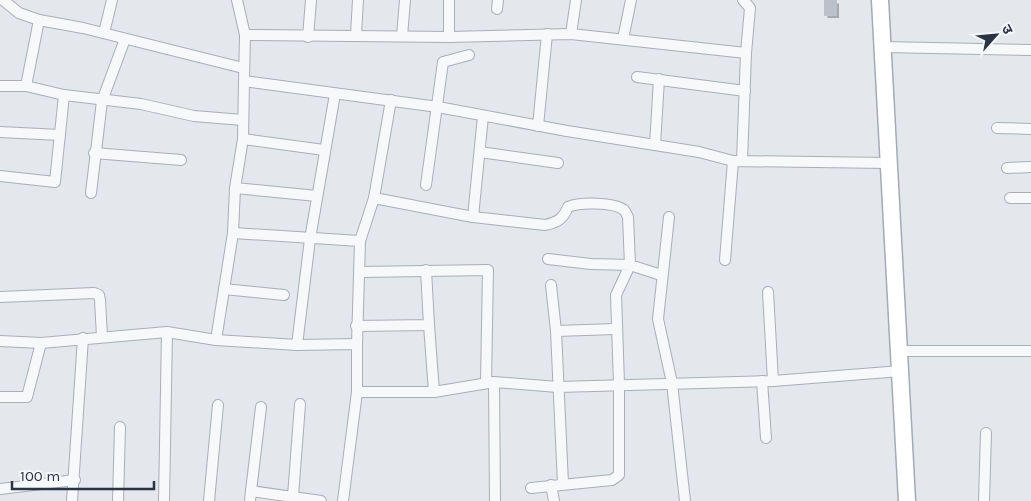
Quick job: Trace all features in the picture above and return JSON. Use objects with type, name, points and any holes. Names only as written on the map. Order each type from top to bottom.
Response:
[{"type":"main road","points":[[880,0],[888,163],[901,351],[907,501]]},
{"type":"street","points":[[3,0],[19,14],[39,20],[104,33],[243,68]]},
{"type":"street","points":[[104,33],[112,0]]},
{"type":"street","points":[[216,340],[232,233],[235,188],[243,139],[245,35],[237,0]]},
{"type":"street","points":[[308,37],[311,0]]},
{"type":"street","points":[[356,35],[358,0]]},
{"type":"street","points":[[402,36],[405,0]]},
{"type":"street","points":[[449,0],[449,37]]},
{"type":"street","points":[[571,34],[576,0]]},
{"type":"street","points":[[623,39],[630,0]]},
{"type":"street","points":[[725,260],[745,91],[750,8],[744,0]]},
{"type":"street","points":[[26,86],[39,20]]},
{"type":"street","points":[[538,126],[547,34]]},
{"type":"street","points":[[245,35],[449,37],[571,34],[746,53]]},
{"type":"street","points":[[91,193],[94,152],[102,101],[124,39]]},
{"type":"street","points":[[883,47],[1031,50]]},
{"type":"street","points":[[426,185],[443,62],[469,55]]},
{"type":"street","points":[[637,76],[745,91]]},
{"type":"street","points":[[655,145],[659,79]]},
{"type":"street","points":[[244,81],[438,107],[538,126],[699,152],[738,161],[888,163]]},
{"type":"street","points":[[0,86],[26,86],[102,101],[141,104],[194,116],[243,120]]},
{"type":"street","points":[[297,345],[310,239],[335,94]]},
{"type":"street","points":[[0,176],[55,182],[64,95]]},
{"type":"street","points":[[343,501],[357,392],[356,326],[361,272],[360,241],[374,198],[392,100]]},
{"type":"street","points":[[473,217],[483,116]]},
{"type":"street","points":[[997,128],[1031,129]]},
{"type":"street","points":[[0,132],[60,135]]},
{"type":"street","points":[[243,139],[324,150]]},
{"type":"street","points":[[94,152],[181,160]]},
{"type":"street","points":[[480,152],[558,163]]},
{"type":"street","points":[[1006,168],[1031,167]]},
{"type":"street","points":[[235,188],[317,196]]},
{"type":"street","points":[[374,198],[473,217],[545,225],[557,222],[564,217],[568,207],[575,204],[615,206],[624,210],[628,217],[630,265],[616,295],[615,328],[619,384],[618,475],[612,480],[531,488]]},
{"type":"street","points":[[1010,198],[1031,198]]},
{"type":"street","points":[[669,217],[661,275],[658,319],[672,383],[685,501]]},
{"type":"street","points":[[232,233],[360,241]]},
{"type":"street","points":[[548,259],[591,264],[630,265],[661,275]]},
{"type":"street","points":[[426,270],[434,392]]},
{"type":"street","points":[[361,272],[488,270],[495,501]]},
{"type":"street","points":[[551,285],[556,331],[563,484]]},
{"type":"street","points":[[224,289],[284,295]]},
{"type":"street","points":[[768,292],[773,382]]},
{"type":"street","points":[[0,297],[94,293],[99,295],[100,300],[102,337]]},
{"type":"street","points":[[356,326],[429,325]]},
{"type":"street","points":[[556,331],[615,328]]},
{"type":"street","points":[[0,341],[41,343],[167,332],[216,340],[297,345],[357,344]]},
{"type":"street","points":[[164,501],[167,332]]},
{"type":"street","points":[[72,501],[75,480],[83,338]]},
{"type":"street","points":[[0,397],[27,396],[41,343]]},
{"type":"street","points":[[901,351],[1031,351]]},
{"type":"street","points":[[357,392],[434,392],[490,382],[558,387],[619,384],[773,382],[901,371]]},
{"type":"street","points":[[762,381],[766,438]]},
{"type":"street","points":[[293,496],[300,404]]},
{"type":"street","points":[[209,501],[218,405]]},
{"type":"street","points":[[261,407],[250,496],[293,496],[321,501]]},
{"type":"street","points":[[118,501],[120,427]]},
{"type":"street","points":[[984,501],[986,433]]},
{"type":"street","points":[[0,489],[75,480]]},
{"type":"street","points":[[551,485],[554,501]]},
{"type":"building","points":[[824,0],[837,0],[837,15],[824,16]]}]
